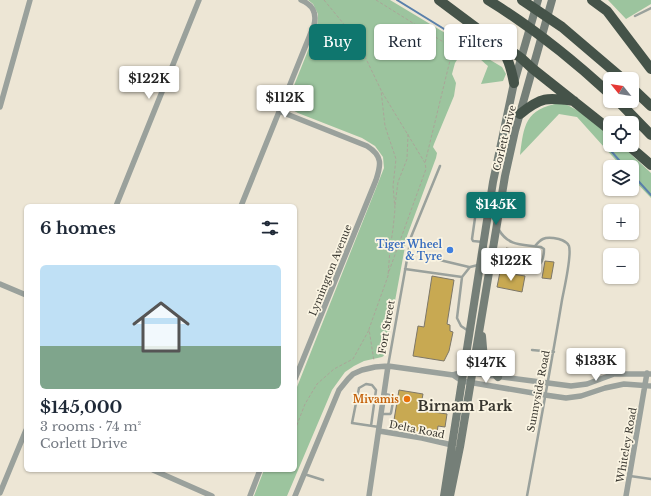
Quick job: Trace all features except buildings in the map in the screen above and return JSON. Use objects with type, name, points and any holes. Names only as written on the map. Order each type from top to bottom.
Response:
[{"type":"highway","points":[[439,0],[471,24]]},
{"type":"highway","points":[[488,0],[508,12],[553,44],[603,87]]},
{"type":"highway","points":[[522,0],[562,27],[615,72]]},
{"type":"highway","points":[[592,0],[607,11]]},
{"type":"highway","points":[[599,0],[651,69]]},
{"type":"highway","points":[[517,55],[603,124]]},
{"type":"highway","points":[[508,60],[514,82]]},
{"type":"highway","points":[[639,95],[651,106]]},
{"type":"highway","points":[[520,114],[532,105],[544,99],[550,98],[574,101]]},
{"type":"highway","points":[[625,108],[651,135]]},
{"type":"highway","points":[[636,152],[651,165]]},
{"type":"main road","name":"Corlett Drive","points":[[450,496],[466,382],[469,332],[493,182],[514,82],[538,0]]},
{"type":"main road","name":"Corlett Drive","points":[[467,372],[481,323],[509,154],[552,0]]},
{"type":"main road","points":[[481,323],[484,359],[498,377]]},
{"type":"main road","name":"Corlett Drive","points":[[444,496],[452,445],[466,382]]},
{"type":"street","points":[[0,107],[30,0]]},
{"type":"street","points":[[117,204],[199,0]]},
{"type":"street","points":[[242,204],[316,19],[314,10],[307,2],[301,0]]},
{"type":"street","name":"Lymington Avenue","points":[[279,111],[367,146],[376,154],[380,162],[376,180],[297,375]]},
{"type":"street","points":[[0,284],[24,294]]},
{"type":"street","points":[[294,496],[339,390],[348,379],[362,370],[388,366],[453,375],[467,372],[560,385],[576,385],[592,382],[614,374],[649,373]]},
{"type":"street","name":"Fort Street","points":[[369,496],[388,366]]},
{"type":"street","name":"Whiteley Road","points":[[626,496],[648,385],[649,373]]},
{"type":"street","points":[[453,375],[466,382],[545,395],[574,397],[624,384],[648,385]]},
{"type":"street","name":"Delta Road","points":[[379,429],[452,445]]},
{"type":"street","points":[[0,493],[24,435]]},
{"type":"street","points":[[158,472],[212,496]]},
{"type":"street","points":[[250,496],[259,472]]},
{"type":"lane","points":[[635,16],[651,8]]},
{"type":"lane","name":"Fort Street","points":[[388,366],[413,230],[440,166]]},
{"type":"lane","points":[[475,218],[472,239],[473,241],[483,242]]},
{"type":"lane","points":[[488,274],[508,264],[538,266],[542,262],[544,249],[541,247],[510,242],[502,236],[496,226]]},
{"type":"lane","name":"Sunnyside Road","points":[[527,496],[554,352],[570,250],[567,243],[546,237],[540,240],[535,246]]},
{"type":"lane","points":[[427,258],[470,267],[480,265]]},
{"type":"lane","points":[[469,332],[462,326],[457,318],[462,277],[470,267]]},
{"type":"lane","points":[[405,269],[462,277]]},
{"type":"lane","points":[[532,350],[554,352]]},
{"type":"lane","points":[[371,426],[376,390],[372,385],[366,384],[359,388],[352,423],[379,429]]},
{"type":"lane","points":[[381,414],[390,414],[392,410],[394,396],[385,394]]},
{"type":"lane","points":[[304,474],[323,480]]},
{"type":"lane","points":[[630,476],[651,479]]},
{"type":"path","points":[[376,0],[453,48],[425,163]]},
{"type":"path","points":[[381,90],[425,163],[426,169],[388,276]]},
{"type":"path","points":[[395,209],[398,182],[407,159],[408,134]]},
{"type":"path","points":[[297,425],[305,404],[317,384],[334,369],[353,358],[369,329]]},
{"type":"green space","points":[[308,0],[390,0],[430,24],[374,24],[374,60],[436,60],[436,28],[444,32],[444,60],[457,60],[452,74],[456,83],[454,96],[433,147],[437,153],[436,158],[407,236],[385,355],[364,361],[354,366],[345,372],[332,390],[287,496],[254,496],[263,472],[297,472],[297,387],[384,168],[383,157],[375,146],[362,138],[298,113],[289,108],[287,103],[309,48],[309,60],[366,60],[366,24],[317,24],[318,14],[313,4]]},
{"type":"green space","points":[[608,0],[651,0],[651,4],[626,19]]},
{"type":"green space","points":[[481,60],[490,60],[502,67],[506,74],[503,81],[481,84],[488,66]]},
{"type":"green space","points":[[560,103],[573,108],[586,116],[603,130],[603,146],[577,117],[559,114],[520,155],[523,135],[528,120],[540,109]]},
{"type":"green space","points":[[608,152],[628,152],[637,160],[616,160]]},
{"type":"green space","points":[[639,162],[651,173],[651,198],[639,185]]},
{"type":"waterway","points":[[397,0],[444,29]]},
{"type":"waterway","points":[[612,152],[619,160]]},
{"type":"waterway","points":[[639,182],[651,195]]},
{"type":"place","name":"Tiger Wheel & Tyre","points":[[450,250]]},
{"type":"place","name":"Mivamis","points":[[407,399]]},
{"type":"district","name":"Birnam Park","points":[[465,406]]}]
